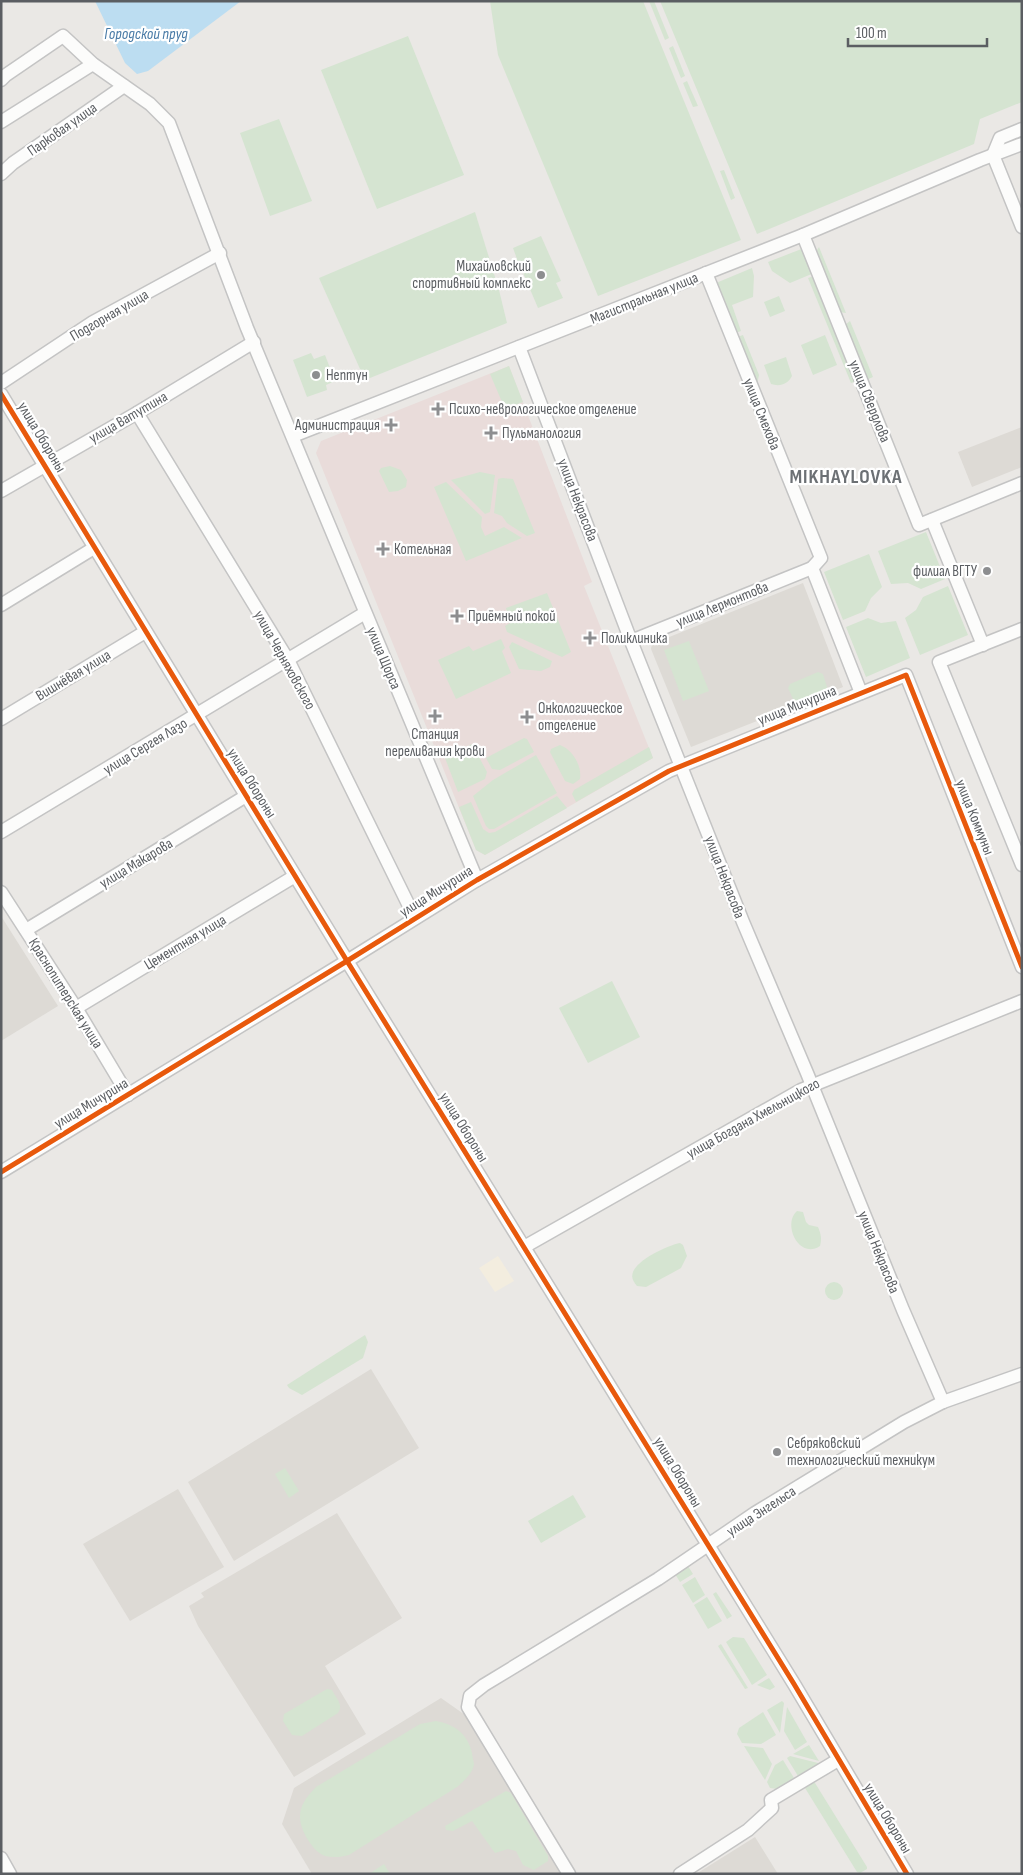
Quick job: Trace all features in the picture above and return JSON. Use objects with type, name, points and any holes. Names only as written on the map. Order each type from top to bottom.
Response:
[{"type":"street","name":"улица Щорса","points":[[1,80],[63,36],[93,64],[150,104],[169,123],[254,342],[477,880]]},
{"type":"street","points":[[1,122],[93,64]]},
{"type":"street","name":"Парковая улица","points":[[1,174],[13,163],[124,86]]},
{"type":"street","points":[[1022,129],[1000,138],[993,155],[1022,227]]},
{"type":"street","name":"Магистральная улица","points":[[293,436],[803,235],[1022,144]]},
{"type":"street","name":"улица Свердлова","points":[[803,235],[920,525],[932,520]]},
{"type":"street","name":"Подгорная улица","points":[[1,383],[93,322],[220,253]]},
{"type":"street","name":"улица Смехова","points":[[706,273],[820,558],[812,568]]},
{"type":"street","name":"улица Ватутина","points":[[1,491],[44,464],[137,413],[254,342]]},
{"type":"street","name":"улица Некрасова","points":[[520,347],[680,765],[869,1228],[943,1402]]},
{"type":"street","name":"улица Обороны","points":[[1,394],[196,716],[794,1684],[907,1874]]},
{"type":"street","name":"улица Черняховского","points":[[137,413],[288,660],[415,918]]},
{"type":"street","points":[[1022,484],[932,520],[983,645],[1022,629]]},
{"type":"street","points":[[1,605],[94,548]]},
{"type":"street","points":[[812,568],[861,693]]},
{"type":"street","name":"улица Лермонтова","points":[[631,641],[812,568]]},
{"type":"street","name":"улица Сергея Лазо","points":[[1,832],[365,613]]},
{"type":"street","name":"Вишнёвая улица","points":[[1,719],[145,632]]},
{"type":"street","name":"улица Коммуны","points":[[983,645],[938,662],[1022,865]]},
{"type":"street","name":"улица Коммуны","points":[[906,675],[1022,967]]},
{"type":"street","name":"улица Мичурина","points":[[1,1172],[477,880],[680,765],[906,675]]},
{"type":"street","name":"улица Макарова","points":[[26,930],[246,796]]},
{"type":"street","name":"Цементная улица","points":[[76,1008],[295,876]]},
{"type":"street","name":"Краснопитерская улица","points":[[1,892],[76,1008],[128,1095]]},
{"type":"street","name":"улица Богдана Хмельницкого","points":[[524,1247],[811,1085],[1022,1001]]},
{"type":"street","name":"улица Энгельса","points":[[569,1874],[468,1708],[470,1696],[484,1685],[658,1579],[755,1513],[904,1422],[943,1402],[1022,1374]]},
{"type":"street","points":[[680,1874],[748,1830],[772,1808],[771,1800],[838,1760]]},
{"type":"street","points":[[1,1858],[10,1874]]},
{"type":"shaded area","points":[[509,366],[592,582],[584,586],[653,758],[485,855],[476,850],[316,453],[321,441]]},
{"type":"shaded area","points":[[1022,427],[1022,467],[972,487],[958,452]]},
{"type":"shaded area","points":[[803,583],[843,687],[691,747],[651,649],[652,644]]},
{"type":"shaded area","points":[[1,916],[58,1006],[1,1041]]},
{"type":"shaded area","points":[[498,1256],[514,1281],[495,1292],[479,1268]]},
{"type":"shaded area","points":[[371,1369],[419,1448],[234,1561],[188,1482]]},
{"type":"shaded area","points":[[178,1489],[224,1567],[130,1621],[83,1544]]},
{"type":"shaded area","points":[[337,1513],[402,1618],[325,1666],[366,1734],[294,1777],[198,1626],[189,1606],[204,1597],[201,1593]]},
{"type":"shaded area","points":[[441,1698],[468,1717],[561,1874],[312,1874],[282,1824],[294,1788]]},
{"type":"shaded area","points":[[755,1837],[778,1874],[696,1874]]},
{"type":"green space","points":[[490,1],[643,1],[741,240],[598,296],[498,55]]},
{"type":"green space","points":[[649,1],[654,1],[669,38],[665,40]]},
{"type":"green space","points":[[660,1],[1022,1],[1022,102],[980,119],[974,144],[757,234]]},
{"type":"green space","points":[[408,36],[464,175],[377,209],[321,70]]},
{"type":"green space","points":[[673,46],[685,76],[681,78],[669,48]]},
{"type":"green space","points":[[687,81],[698,106],[693,107],[683,83]]},
{"type":"green space","points":[[279,119],[312,201],[270,216],[240,133]]},
{"type":"green space","points":[[724,170],[735,198],[731,200],[720,171]]},
{"type":"green space","points":[[475,212],[507,323],[365,380],[319,278]]},
{"type":"green space","name":"Михайловский спортивный комплекс","points":[[541,236],[561,281],[556,283],[563,298],[538,308],[521,268],[517,270],[513,261],[517,259],[513,248]]},
{"type":"green space","points":[[819,247],[846,313],[839,312],[815,253]]},
{"type":"green space","points":[[804,248],[814,273],[790,283],[772,271],[768,262]]},
{"type":"green space","points":[[752,268],[754,276],[753,297],[732,305],[741,331],[736,333],[716,283]]},
{"type":"green space","points":[[814,276],[857,381],[851,383],[808,278]]},
{"type":"green space","points":[[779,296],[785,311],[770,317],[764,302]]},
{"type":"green space","points":[[850,321],[873,377],[866,380],[845,325]]},
{"type":"green space","points":[[743,335],[759,375],[757,385],[737,337]]},
{"type":"green space","points":[[825,335],[837,365],[813,375],[801,345]]},
{"type":"green space","name":"Нептун","points":[[311,353],[314,359],[325,355],[335,381],[326,385],[327,390],[307,397],[293,360]]},
{"type":"green space","points":[[786,357],[792,376],[783,384],[771,384],[764,365]]},
{"type":"green space","points":[[509,366],[523,402],[505,409],[490,374]]},
{"type":"green space","points":[[390,466],[401,470],[407,480],[406,487],[398,491],[389,492],[379,471],[381,468]]},
{"type":"green space","points":[[480,472],[495,475],[490,512],[485,514],[451,480]]},
{"type":"green space","points":[[498,479],[513,479],[535,533],[527,536],[507,523],[502,516],[494,513]]},
{"type":"green space","points":[[446,482],[482,517],[481,527],[485,536],[504,527],[522,538],[466,561],[434,487]]},
{"type":"green space","points":[[926,532],[945,579],[921,589],[908,583],[891,584],[878,551]]},
{"type":"green space","points":[[869,554],[882,587],[871,598],[865,611],[843,620],[824,572]]},
{"type":"green space","points":[[948,586],[968,635],[920,655],[905,618],[916,610],[923,597]]},
{"type":"green space","points":[[547,593],[571,652],[562,657],[507,632],[505,626],[510,623],[506,608]]},
{"type":"green space","points":[[868,618],[881,623],[896,621],[910,658],[866,677],[846,627]]},
{"type":"green space","points":[[501,639],[505,648],[502,651],[511,673],[456,699],[438,660],[469,646],[473,651]]},
{"type":"green space","points":[[689,641],[709,691],[683,701],[664,650]]},
{"type":"green space","points":[[512,642],[552,661],[550,667],[541,671],[519,669],[509,647]]},
{"type":"green space","points":[[818,672],[823,674],[827,687],[826,691],[798,702],[794,701],[788,688],[790,684]]},
{"type":"green space","points":[[524,738],[527,739],[534,752],[500,770],[492,769],[486,758]]},
{"type":"green space","points":[[472,744],[487,772],[485,779],[458,792],[445,758]]},
{"type":"green space","points":[[560,745],[573,755],[580,769],[580,779],[573,784],[565,781],[550,752],[551,749]]},
{"type":"green space","points":[[649,747],[653,758],[576,802],[572,794],[574,790]]},
{"type":"green space","points":[[536,755],[557,793],[494,829],[489,829],[473,796],[493,780]]},
{"type":"green space","points":[[557,796],[567,808],[485,855],[476,850],[459,807],[471,802],[483,829],[489,833],[495,832]]},
{"type":"green space","points":[[612,981],[640,1037],[588,1063],[559,1008]]},
{"type":"green space","points":[[797,1211],[803,1212],[809,1225],[818,1227],[821,1237],[820,1246],[812,1249],[805,1248],[795,1239],[791,1224]]},
{"type":"green space","points":[[680,1243],[683,1245],[687,1256],[681,1268],[646,1287],[637,1286],[632,1274],[640,1263],[661,1250]]},
{"type":"green space","points":[[834,1282],[842,1287],[843,1291],[838,1299],[834,1300],[826,1295],[825,1291],[830,1283]]},
{"type":"green space","points":[[365,1335],[368,1342],[363,1358],[302,1395],[289,1388],[287,1385]]},
{"type":"green space","points":[[285,1468],[299,1491],[289,1498],[275,1474]]},
{"type":"green space","points":[[573,1495],[586,1517],[541,1543],[528,1521]]},
{"type":"green space","points":[[688,1566],[693,1574],[680,1582],[675,1574]]},
{"type":"green space","points":[[695,1577],[705,1595],[693,1603],[682,1585]]},
{"type":"green space","points":[[716,1592],[732,1616],[727,1619],[713,1594]]},
{"type":"green space","points":[[707,1597],[722,1621],[708,1629],[694,1605]]},
{"type":"green space","points":[[733,1637],[744,1638],[767,1675],[752,1685],[726,1642]]},
{"type":"green space","points":[[721,1644],[748,1688],[745,1689],[718,1646]]},
{"type":"green space","points":[[769,1678],[775,1687],[770,1690],[757,1685]]},
{"type":"green space","points":[[327,1689],[332,1690],[339,1702],[340,1710],[338,1713],[302,1736],[292,1735],[283,1721],[284,1714]]},
{"type":"green space","points":[[782,1701],[784,1703],[780,1733],[767,1710]]},
{"type":"green space","points":[[787,1707],[807,1742],[795,1750],[784,1731]]},
{"type":"green space","points":[[763,1712],[776,1735],[761,1744],[742,1743],[737,1734],[739,1728]]},
{"type":"green space","points":[[436,1721],[454,1727],[467,1740],[474,1765],[467,1777],[457,1787],[349,1855],[328,1857],[317,1851],[304,1832],[300,1818],[300,1812],[305,1800],[316,1787],[420,1724]]},
{"type":"green space","points":[[809,1745],[819,1761],[793,1754]]},
{"type":"green space","points":[[744,1746],[763,1748],[772,1764],[765,1780]]},
{"type":"green space","points":[[790,1756],[818,1764],[798,1776],[787,1758]]},
{"type":"green space","points":[[783,1760],[794,1778],[777,1789],[770,1788],[767,1782],[775,1765]]},
{"type":"green space","points":[[813,1782],[867,1867],[867,1869],[860,1873],[857,1872],[805,1788],[805,1786]]},
{"type":"green space","points":[[506,1791],[511,1793],[548,1856],[548,1861],[534,1870],[523,1865],[516,1851],[508,1849],[495,1853],[472,1821],[453,1831],[446,1830],[445,1826]]},
{"type":"green space","points":[[384,1864],[390,1874],[369,1874]]},
{"type":"water","name":"Городской пруд","points":[[95,1],[241,1],[148,71],[137,74],[125,63]]},
{"type":"cycle path","points":[[1,394],[347,961],[794,1684],[907,1874]]},
{"type":"cycle path","points":[[1,1172],[477,880],[669,771],[906,675],[1022,967]]},
{"type":"place","name":"Михайловский спортивный комплекс","points":[[541,275]]},
{"type":"place","name":"Нептун","points":[[316,375]]},
{"type":"place","name":"Психо-неврологическое отделение","points":[[438,409]]},
{"type":"place","name":"Администрация","points":[[391,425]]},
{"type":"place","name":"Пульманология","points":[[491,433]]},
{"type":"place","name":"Котельная","points":[[383,549]]},
{"type":"place","name":"филиал ВГТУ","points":[[987,571]]},
{"type":"place","name":"Приёмный покой","points":[[457,616]]},
{"type":"place","name":"Поликлиника","points":[[590,638]]},
{"type":"place","name":"Станция переливания крови","points":[[435,716]]},
{"type":"place","name":"Онкологическое отделение","points":[[527,717]]},
{"type":"place","name":"Себряковский технологический техникум","points":[[777,1452]]},
{"type":"district","name":"MIKHAYLOVKA","points":[[846,476]]}]
